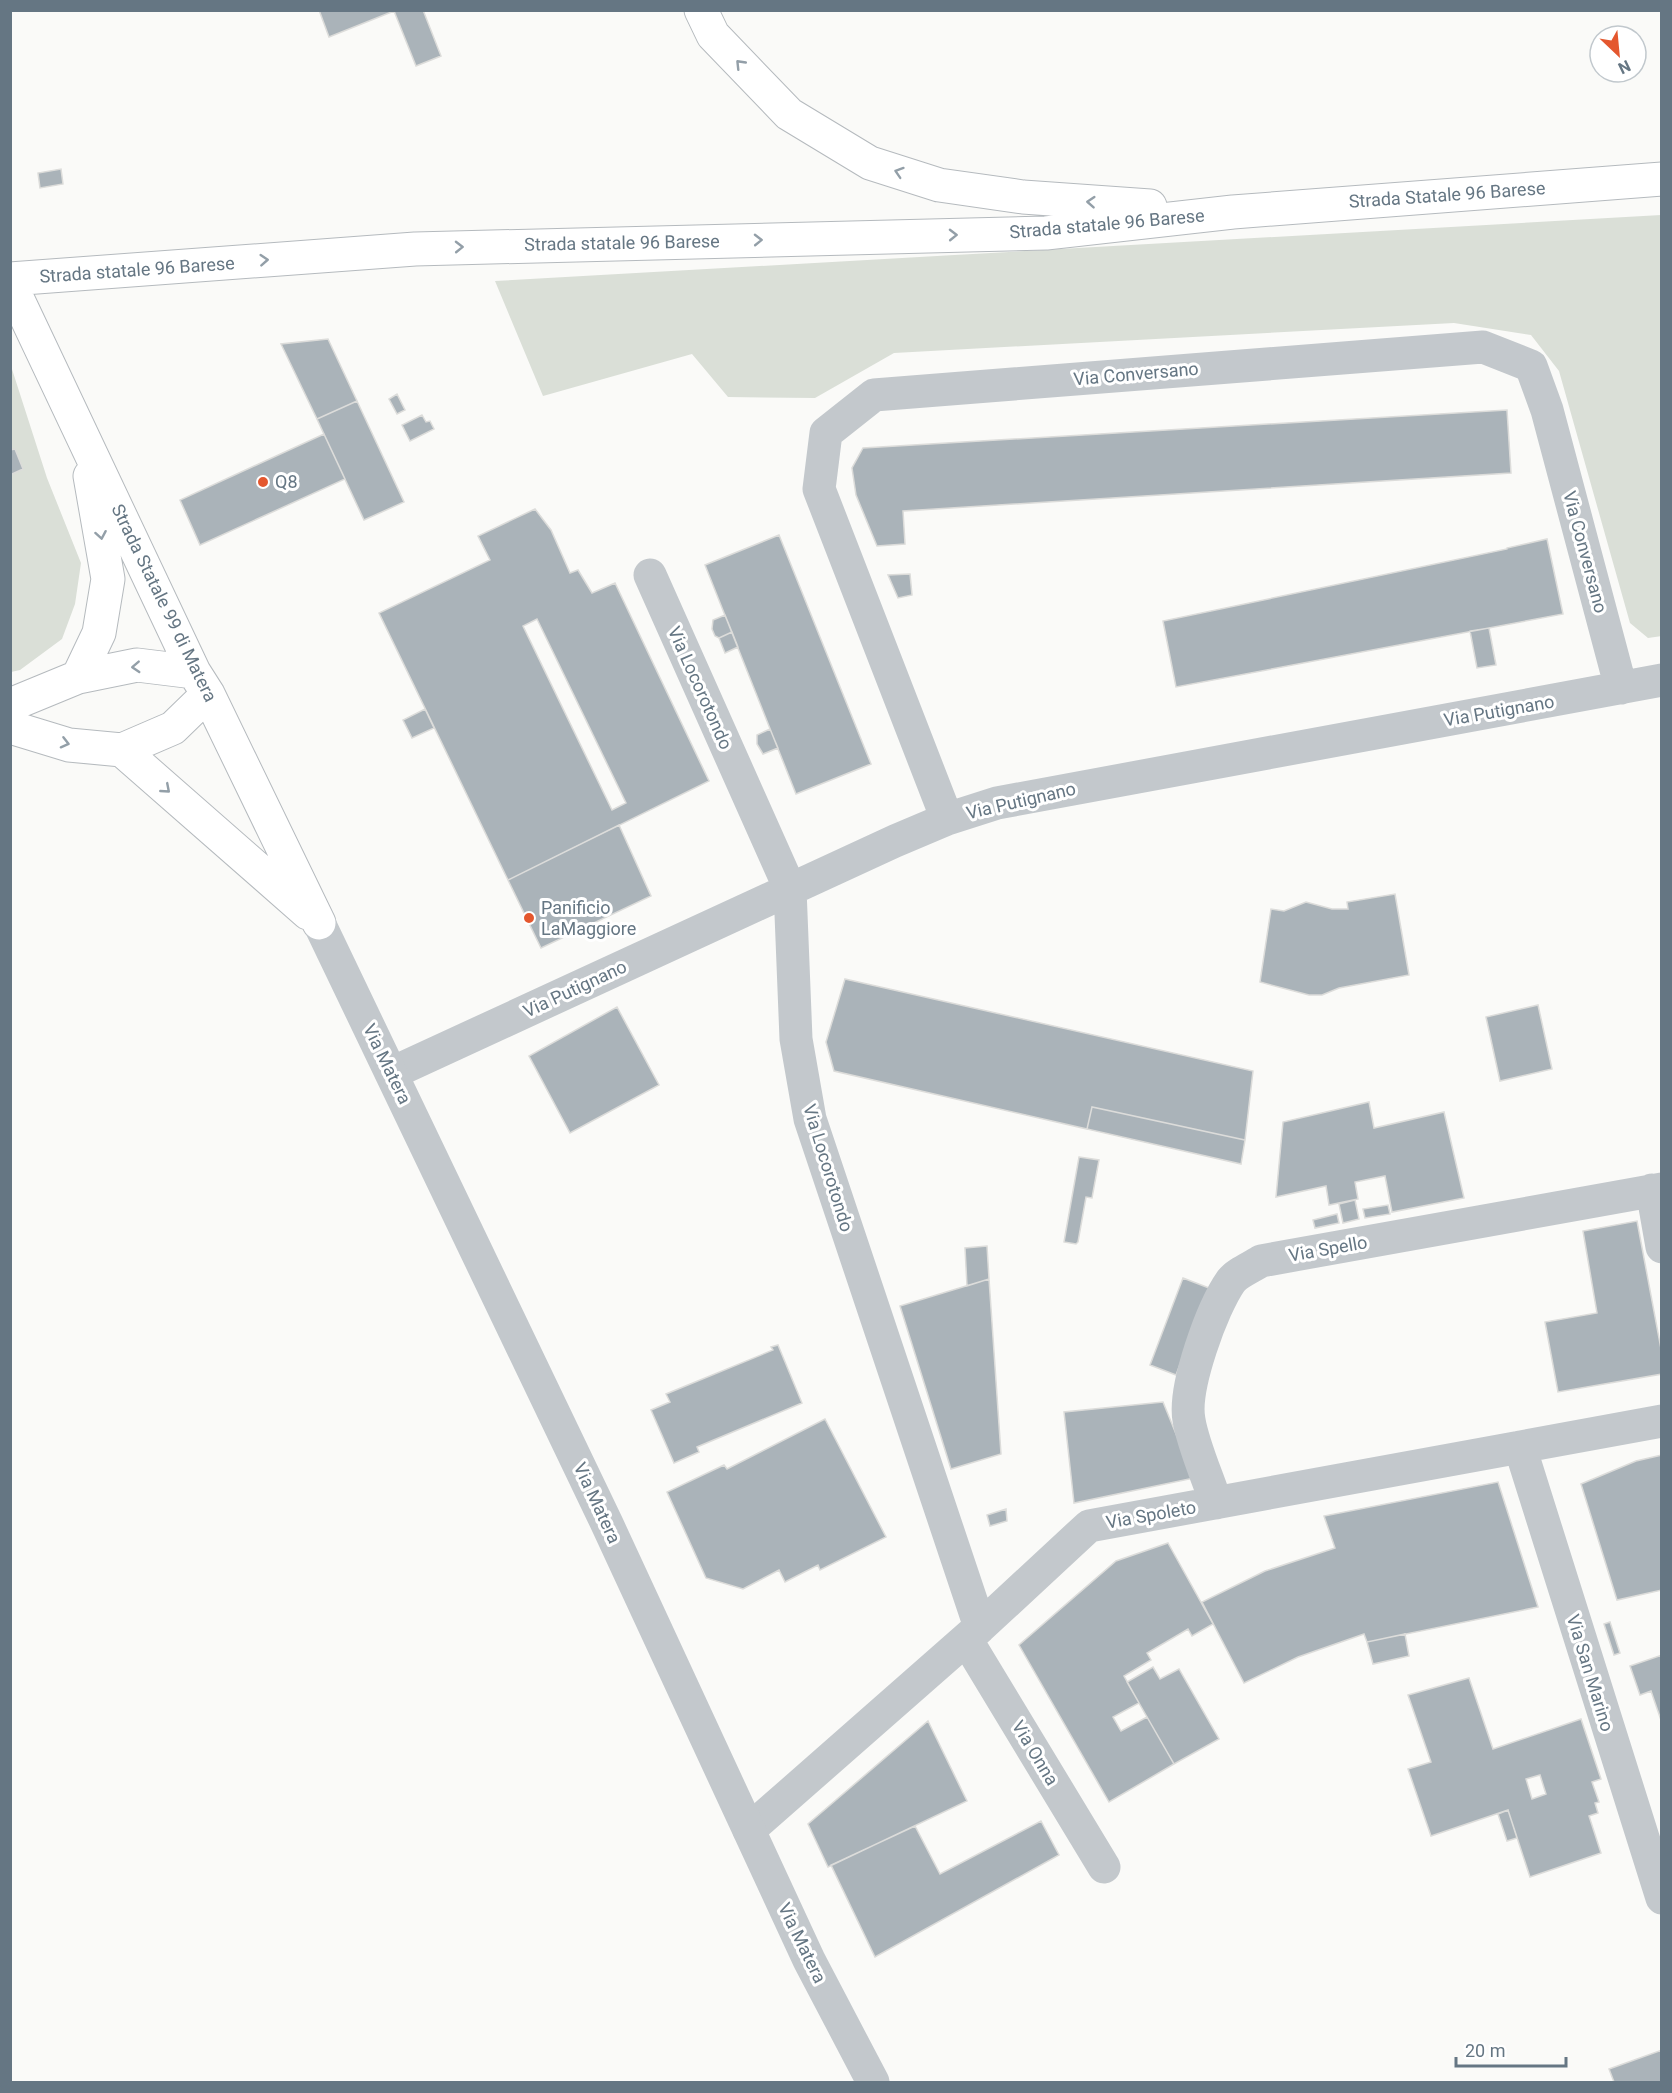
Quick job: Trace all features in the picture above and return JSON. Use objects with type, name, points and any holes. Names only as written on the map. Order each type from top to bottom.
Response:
[{"type":"main road","points":[[701,10],[713,35],[789,114],[870,163],[939,186],[1013,196],[1233,212]]},
{"type":"main road","name":"Strada Statale 96 Barese","points":[[1233,212],[1662,179]]},
{"type":"main road","name":"Strada statale 96 Barese","points":[[10,281],[416,249],[1046,233],[1233,212]]},
{"type":"main road","name":"Strada Statale 99 di Matera","points":[[10,281],[201,683],[319,923]]},
{"type":"main road","points":[[78,677],[99,633],[108,579],[84,436]]},
{"type":"main road","points":[[10,705],[78,677],[137,665],[201,683],[173,728],[122,750],[69,745],[10,727]]},
{"type":"main road","points":[[122,750],[319,923]]},
{"type":"street","name":"Via Conversano","points":[[947,819],[819,489],[826,433],[874,395],[1483,347],[1492,350],[1531,366],[1547,410],[1621,688]]},
{"type":"street","name":"Via Locorotondo","points":[[650,575],[790,890],[796,1039],[810,1119],[973,1633]]},
{"type":"street","name":"Via Putignano","points":[[392,1073],[947,819],[996,803],[1662,681]]},
{"type":"street","name":"Via Matera","points":[[319,923],[608,1526],[809,1960],[873,2082]]},
{"type":"street","points":[[1657,1190],[1662,1247]]},
{"type":"street","name":"Via Spello","points":[[1216,1503],[1188,1418],[1197,1358],[1215,1312],[1232,1280],[1261,1261],[1657,1190]]},
{"type":"street","name":"Via Spoleto","points":[[749,1830],[973,1633],[1089,1526],[1662,1421]]},
{"type":"street","name":"Via San Marino","points":[[1520,1447],[1655,1853],[1662,1898]]},
{"type":"street","name":"Via Onna","points":[[973,1633],[1104,1867]]},
{"type":"shaded area","points":[[1661,215],[1662,636],[1648,638],[1630,623],[1559,371],[1531,335],[1454,323],[894,353],[815,398],[728,397],[692,354],[543,396],[495,281]]},
{"type":"shaded area","points":[[10,363],[47,478],[81,563],[75,604],[62,639],[20,670],[11,672]]},
{"type":"building","points":[[319,10],[423,10],[441,56],[416,66],[394,11],[329,37]]},
{"type":"building","points":[[61,169],[63,184],[40,188],[38,173]]},
{"type":"building","points":[[328,339],[357,401],[317,419],[281,344]]},
{"type":"building","points":[[397,394],[405,410],[397,414],[389,399]]},
{"type":"building","points":[[357,401],[404,502],[364,520],[317,419]]},
{"type":"building","points":[[1507,410],[1511,473],[903,511],[905,544],[877,546],[856,495],[852,468],[863,448]]},
{"type":"building","points":[[422,415],[426,422],[430,421],[434,429],[410,441],[402,425]]},
{"type":"building","points":[[324,434],[345,479],[200,545],[180,500]]},
{"type":"building","points":[[15,449],[23,469],[10,475],[10,450]]},
{"type":"building","points":[[535,509],[551,530],[570,573],[578,570],[592,593],[615,583],[709,781],[508,880],[379,613],[490,560],[478,536]],"holes":[[[537,619],[626,803],[612,810],[523,626]]]},
{"type":"building","points":[[779,535],[871,764],[796,794],[705,565]]},
{"type":"building","points":[[1547,539],[1563,614],[1176,687],[1163,621]]},
{"type":"building","points":[[910,574],[912,595],[898,598],[888,575]]},
{"type":"building","points":[[725,615],[732,632],[719,638],[715,636],[712,629],[713,620]]},
{"type":"building","points":[[1489,628],[1496,665],[1477,668],[1470,631]]},
{"type":"building","points":[[732,632],[738,647],[725,653],[719,638]]},
{"type":"building","points":[[425,709],[434,728],[412,738],[403,720]]},
{"type":"building","points":[[770,729],[778,748],[763,754],[757,744],[757,735]]},
{"type":"building","points":[[619,825],[651,896],[541,948],[508,880]]},
{"type":"building","points":[[1395,894],[1409,975],[1339,988],[1322,995],[1309,995],[1260,982],[1271,909],[1284,911],[1306,902],[1332,909],[1348,909],[1347,902]]},
{"type":"building","points":[[845,979],[1253,1071],[1245,1140],[1092,1107],[1087,1129],[834,1071],[826,1042]]},
{"type":"building","points":[[1538,1005],[1552,1069],[1500,1081],[1486,1017]]},
{"type":"building","points":[[617,1007],[659,1085],[570,1133],[529,1056]]},
{"type":"building","points":[[1369,1102],[1374,1128],[1444,1112],[1464,1198],[1392,1212],[1385,1176],[1355,1182],[1358,1199],[1329,1205],[1326,1186],[1276,1197],[1283,1122]]},
{"type":"building","points":[[1092,1107],[1245,1140],[1241,1164],[1087,1129]]},
{"type":"building","points":[[1079,1157],[1099,1160],[1092,1198],[1086,1197],[1076,1244],[1064,1242]]},
{"type":"building","points":[[1355,1200],[1359,1219],[1343,1223],[1339,1204]]},
{"type":"building","points":[[1388,1205],[1390,1214],[1365,1218],[1363,1209]]},
{"type":"building","points":[[1337,1214],[1339,1223],[1315,1228],[1313,1220]]},
{"type":"building","points":[[1637,1221],[1662,1354],[1662,1374],[1558,1392],[1545,1322],[1597,1313],[1583,1231]]},
{"type":"building","points":[[987,1246],[989,1279],[967,1286],[965,1248]]},
{"type":"building","points":[[1183,1278],[1209,1288],[1176,1375],[1150,1365]]},
{"type":"building","points":[[989,1279],[1001,1454],[951,1469],[900,1306]]},
{"type":"building","points":[[778,1345],[802,1403],[697,1447],[699,1452],[674,1463],[651,1410],[670,1402],[666,1394],[773,1350],[771,1347]]},
{"type":"building","points":[[1163,1402],[1194,1478],[1074,1503],[1064,1412]]},
{"type":"building","points":[[825,1419],[886,1537],[820,1570],[818,1565],[785,1582],[779,1570],[743,1589],[706,1578],[667,1492],[724,1465],[727,1469]]},
{"type":"building","points":[[1662,1455],[1662,1590],[1617,1600],[1581,1484],[1636,1461]]},
{"type":"building","points":[[1498,1482],[1538,1607],[1367,1642],[1364,1634],[1298,1657],[1244,1683],[1202,1602],[1265,1571],[1335,1548],[1324,1516]]},
{"type":"building","points":[[1006,1509],[1007,1521],[990,1526],[987,1515]]},
{"type":"building","points":[[1168,1543],[1213,1624],[1192,1636],[1188,1629],[1147,1653],[1151,1660],[1124,1676],[1139,1703],[1113,1717],[1121,1731],[1147,1717],[1174,1764],[1109,1802],[1019,1645],[1116,1561]]},
{"type":"building","points":[[1610,1622],[1620,1653],[1614,1655],[1604,1624]]},
{"type":"building","points":[[1405,1634],[1409,1656],[1373,1664],[1367,1642]]},
{"type":"building","points":[[1662,1655],[1662,1723],[1651,1691],[1640,1695],[1630,1666]]},
{"type":"building","points":[[1153,1667],[1160,1679],[1179,1669],[1219,1739],[1174,1764],[1127,1682]]},
{"type":"building","points":[[1469,1678],[1493,1749],[1581,1719],[1601,1779],[1592,1782],[1599,1802],[1595,1803],[1598,1813],[1589,1816],[1601,1853],[1530,1877],[1508,1810],[1431,1836],[1408,1769],[1431,1762],[1408,1695]],"holes":[[[1540,1775],[1546,1794],[1532,1799],[1526,1779]]]},
{"type":"building","points":[[928,1721],[967,1801],[828,1867],[808,1824]]},
{"type":"building","points":[[1508,1810],[1517,1838],[1507,1841],[1498,1814]]},
{"type":"building","points":[[1041,1821],[1059,1855],[875,1957],[831,1865],[915,1826],[940,1874]]},
{"type":"building","points":[[1662,2050],[1662,2082],[1614,2082],[1609,2069]]},
{"type":"place","name":"Q8","points":[[263,482]]},
{"type":"place","name":"Panificio LaMaggiore","points":[[529,918]]}]
